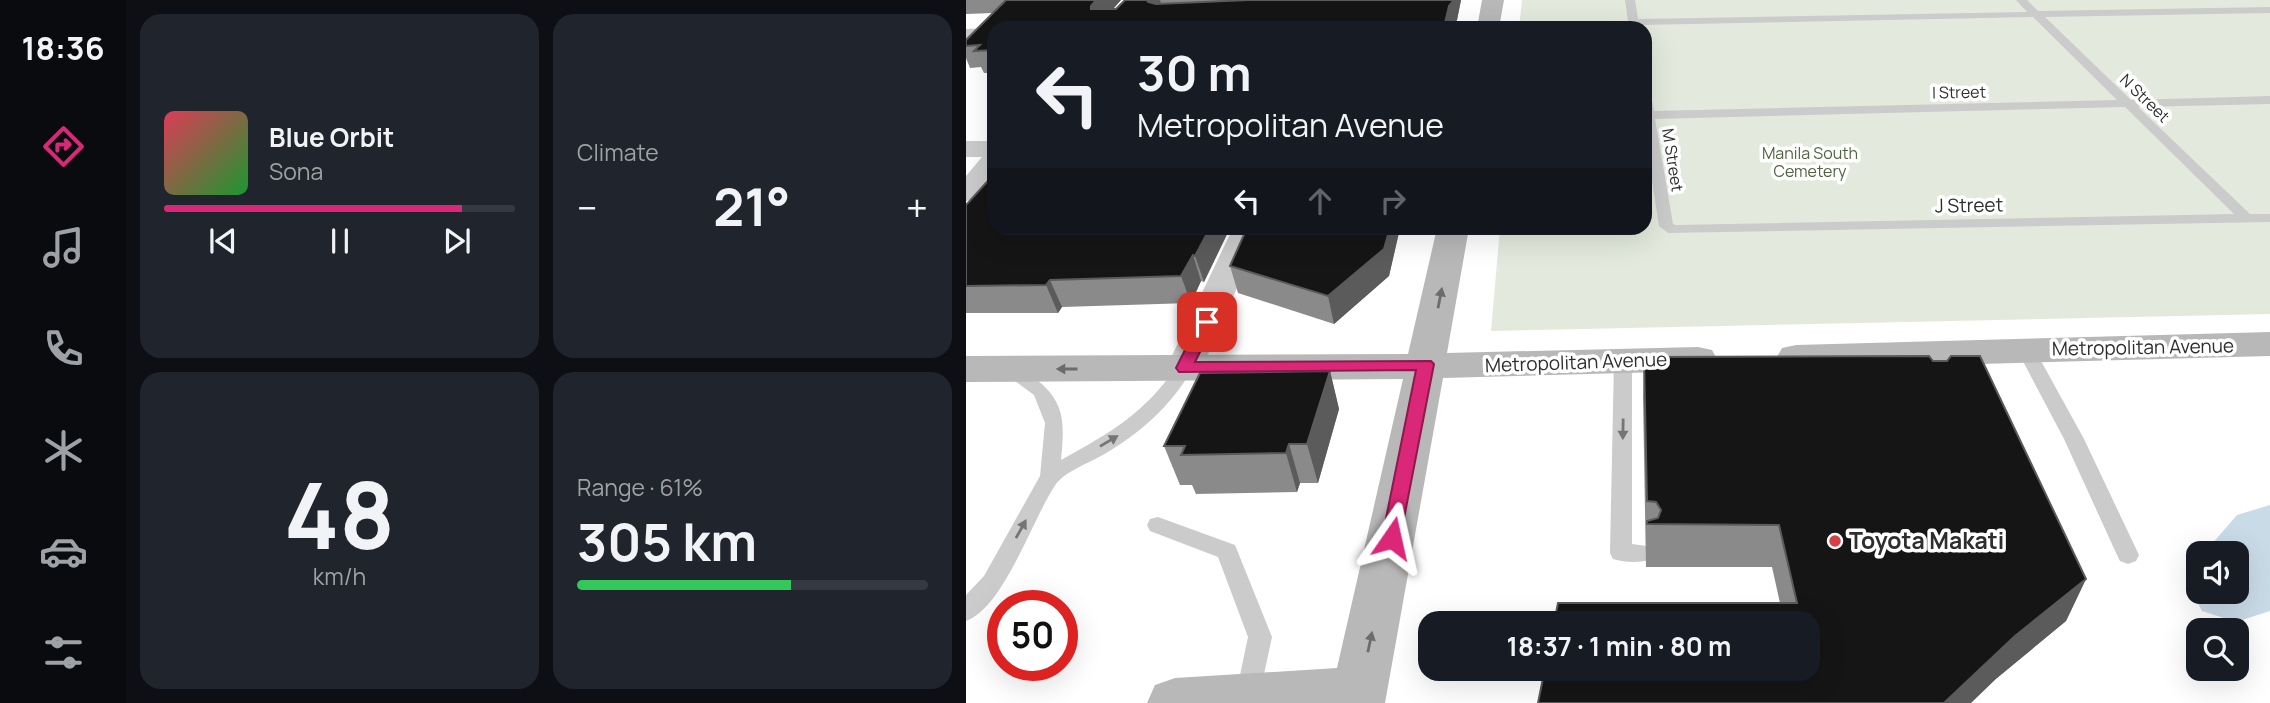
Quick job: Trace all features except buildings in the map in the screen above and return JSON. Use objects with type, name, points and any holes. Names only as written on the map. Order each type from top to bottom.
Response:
[{"type":"street","points":[[1489,21],[1493,0]]},
{"type":"street","points":[[966,35],[987,34]]},
{"type":"street","points":[[966,149],[987,149]]},
{"type":"street","points":[[966,193],[987,168]]},
{"type":"street","points":[[1184,368],[1245,235]]},
{"type":"street","points":[[1175,703],[1248,699],[1354,699],[1452,235]]},
{"type":"street","name":"Metropolitan Avenue","points":[[966,369],[1748,358],[1916,361],[2026,351],[2270,344]]},
{"type":"lane","points":[[1630,0],[1633,21]]},
{"type":"lane","name":"N Street","points":[[2021,0],[2247,219]]},
{"type":"lane","points":[[1652,25],[2270,10]]},
{"type":"lane","name":"I Street","points":[[1652,115],[2270,100]]},
{"type":"lane","name":"M Street","points":[[1652,140],[1665,220],[1669,229]]},
{"type":"lane","name":"J Street","points":[[1669,229],[2270,218]]},
{"type":"lane","points":[[2026,351],[2074,439],[2128,555]]},
{"type":"lane","points":[[1623,360],[1621,553],[1646,553]]},
{"type":"lane","points":[[1050,476],[1147,419],[1175,388],[1184,368]]},
{"type":"lane","points":[[966,611],[992,582],[1050,476],[1055,423],[1042,392],[1010,369]]},
{"type":"lane","points":[[1158,525],[1227,551],[1260,638],[1248,699]]},
{"type":"green space","name":"Manila South Cemetery","points":[[1522,0],[2270,0],[2270,314],[1491,331],[1499,235],[1652,235],[1652,21],[1520,21]]},
{"type":"waterway","points":[[2249,567],[2270,541]]},
{"type":"place","name":"Toyota Makati","points":[[1835,541]]},
{"type":"route","points":[[1207,322],[1184,368],[1384,367],[1426,364],[1392,538]]}]
